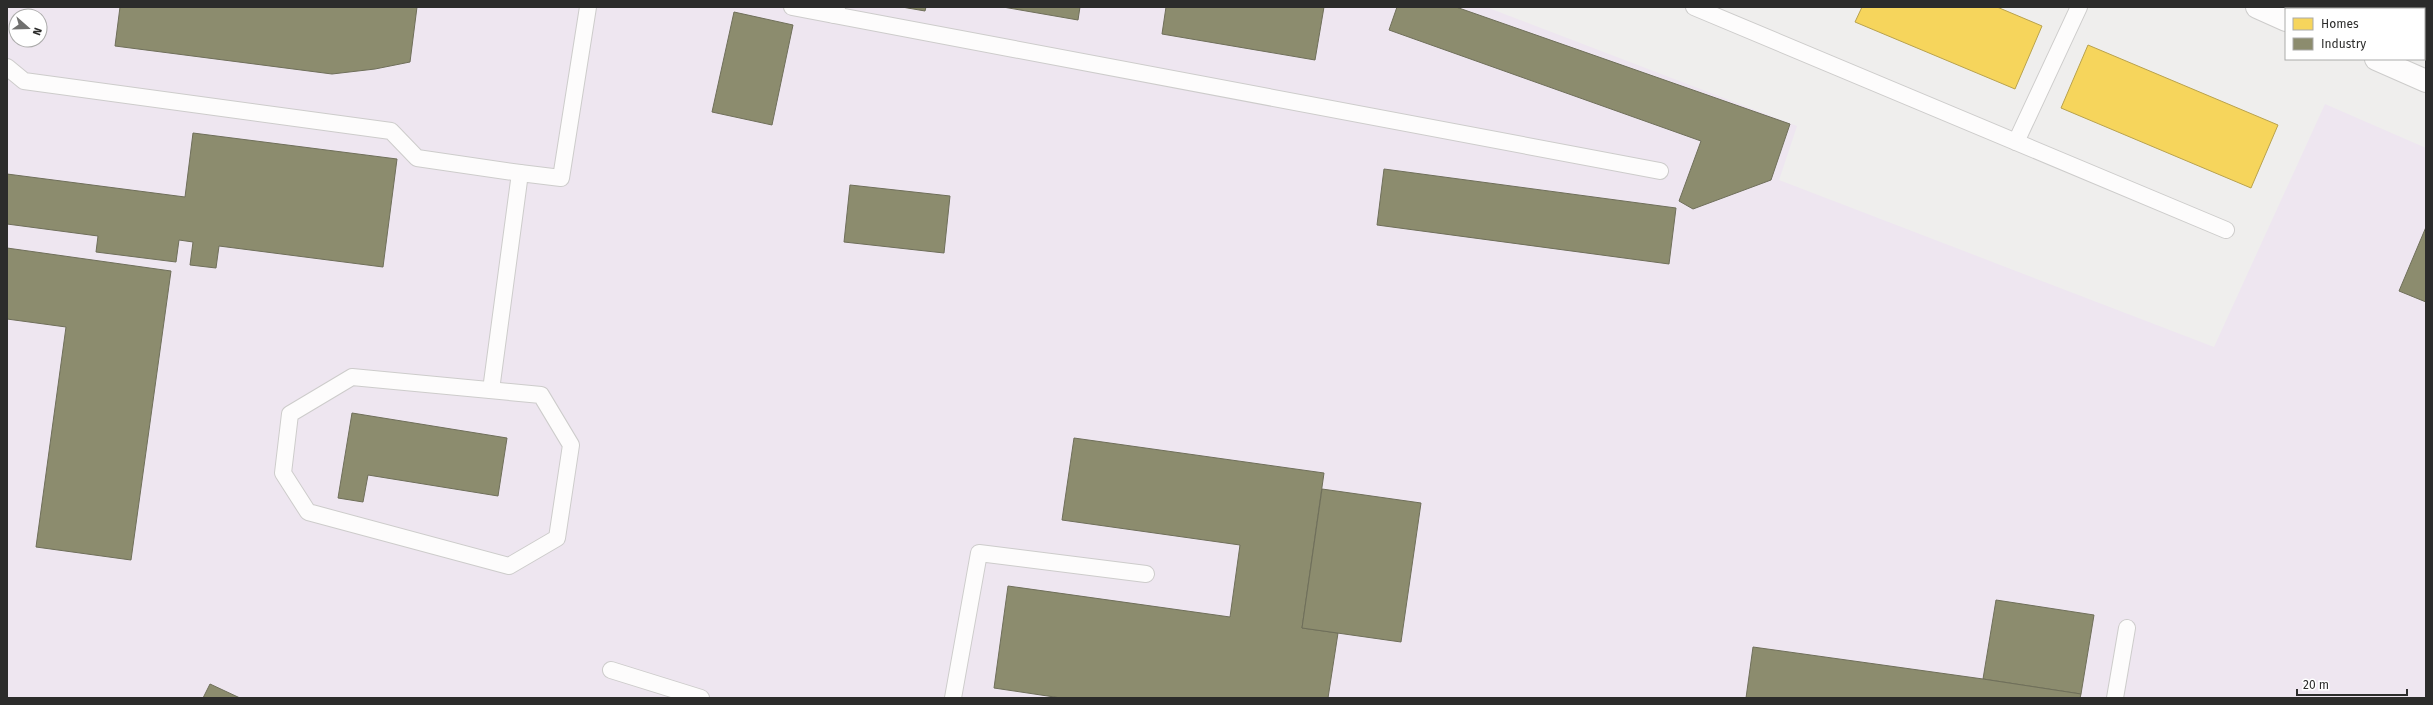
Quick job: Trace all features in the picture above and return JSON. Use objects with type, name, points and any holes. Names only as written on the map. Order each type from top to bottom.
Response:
[{"type":"street","points":[[2257,7],[2285,20]]},
{"type":"street","points":[[2378,60],[2426,81]]},
{"type":"lane","points":[[7,67],[24,81],[391,131],[416,158],[561,178],[588,7]]},
{"type":"lane","points":[[792,7],[836,11],[1660,171]]},
{"type":"lane","points":[[1694,7],[2226,230]]},
{"type":"lane","points":[[2016,142],[2079,7]]},
{"type":"lane","points":[[491,390],[520,173]]},
{"type":"lane","points":[[352,377],[491,390],[541,395],[571,445],[557,538],[509,566],[308,512],[283,474],[290,414],[352,377]]},
{"type":"lane","points":[[953,698],[979,553],[1146,574]]},
{"type":"lane","points":[[2116,698],[2127,628]]},
{"type":"lane","points":[[611,670],[701,698]]},
{"type":"shaded area","points":[[7,7],[1486,7],[1797,126],[1779,180],[2214,347],[2325,104],[2426,148],[2426,698],[7,698]]},
{"type":"building: Homes","points":[[1862,7],[1997,7],[2042,26],[2015,89],[1855,22]]},
{"type":"building: Homes","points":[[2088,45],[2278,125],[2251,188],[2061,108]]},
{"type":"building: Industry","points":[[120,7],[417,7],[410,62],[375,69],[332,74],[115,46]]},
{"type":"building: Industry","points":[[902,7],[926,7],[925,11]]},
{"type":"building: Industry","points":[[1003,7],[1080,7],[1078,20]]},
{"type":"building: Industry","points":[[1166,7],[1324,7],[1315,60],[1162,34]]},
{"type":"building: Industry","points":[[1397,7],[1456,7],[1790,124],[1771,180],[1693,209],[1679,201],[1701,141],[1389,30]]},
{"type":"building: Industry","points":[[734,12],[793,25],[772,125],[712,112]]},
{"type":"building: Industry","points":[[193,133],[397,159],[383,267],[219,246],[216,268],[190,265],[193,242],[179,240],[176,262],[96,252],[98,236],[7,224],[7,174],[185,197]]},
{"type":"building: Industry","points":[[1384,169],[1676,208],[1669,264],[1377,225]]},
{"type":"building: Industry","points":[[850,185],[950,196],[944,253],[844,242]]},
{"type":"building: Industry","points":[[2426,227],[2426,302],[2399,291]]},
{"type":"building: Industry","points":[[7,248],[171,271],[131,560],[36,547],[66,327],[7,319]]},
{"type":"building: Industry","points":[[352,413],[507,438],[498,496],[368,475],[363,502],[338,498]]},
{"type":"building: Industry","points":[[1074,438],[1324,473],[1302,628],[1338,633],[1328,698],[1061,698],[994,688],[1008,586],[1230,617],[1240,545],[1062,520]]},
{"type":"building: Industry","points":[[1322,489],[1421,503],[1401,642],[1302,628]]},
{"type":"building: Industry","points":[[1996,600],[2094,615],[2081,694],[1983,679]]},
{"type":"building: Industry","points":[[1753,647],[2081,694],[2080,698],[1746,698]]},
{"type":"building: Industry","points":[[210,684],[240,698],[203,698]]}]
